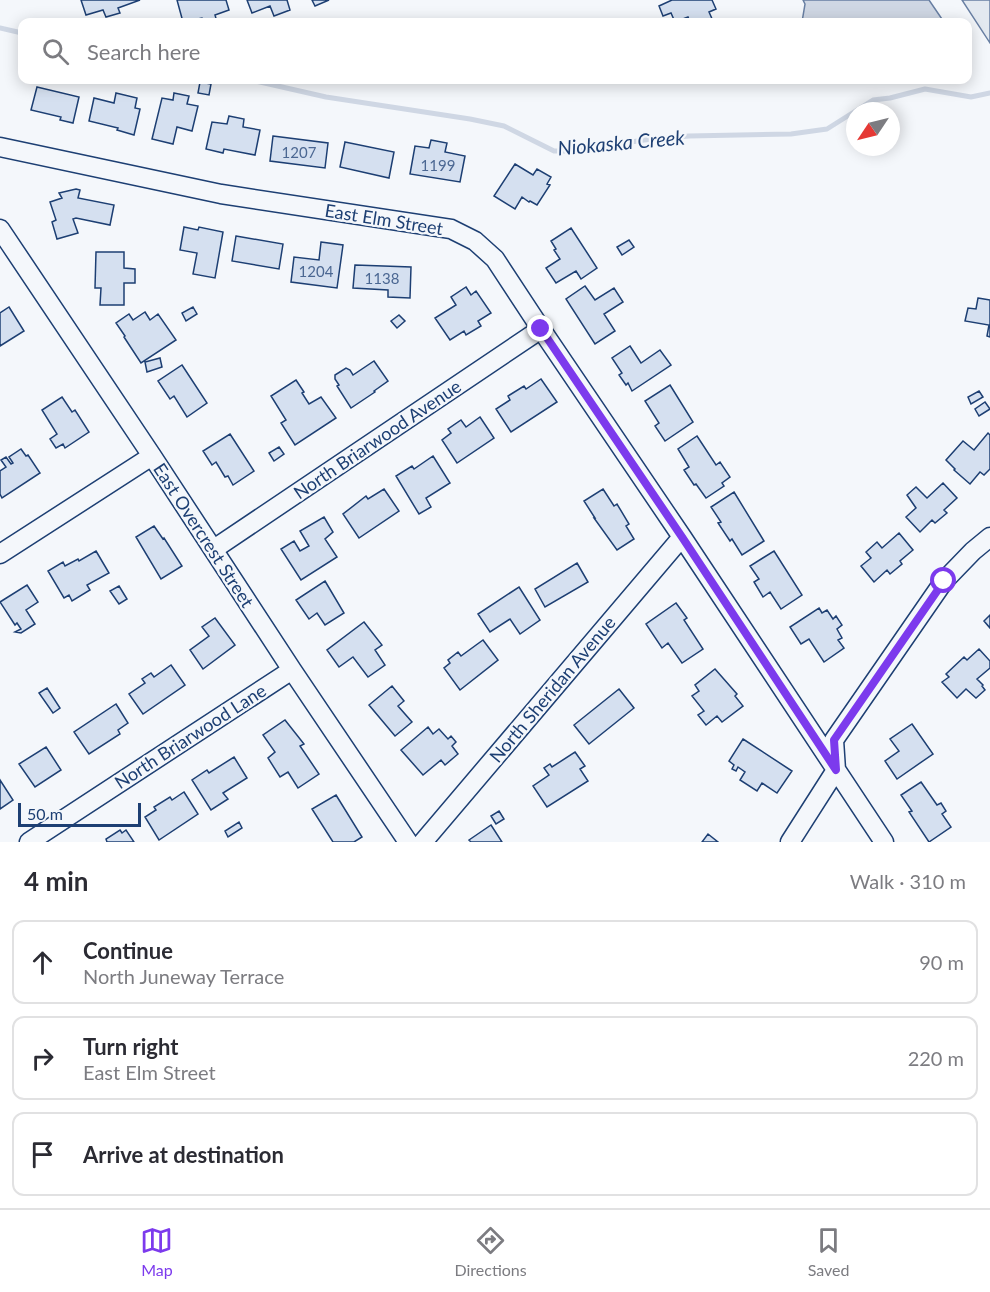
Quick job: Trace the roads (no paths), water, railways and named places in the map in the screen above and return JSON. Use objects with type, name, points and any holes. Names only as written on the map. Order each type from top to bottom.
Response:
[{"type":"street","name":"East Elm Street","points":[[0,147],[221,194],[450,229],[475,241],[495,259],[884,842]]},
{"type":"street","name":"East Overcrest Street","points":[[0,229],[6,250],[152,456],[408,842]]},
{"type":"street","name":"North Briarwood Avenue","points":[[214,549],[541,329]]},
{"type":"street","points":[[0,554],[152,456]]},
{"type":"street","name":"North Sheridan Avenue","points":[[423,842],[682,537]]},
{"type":"street","points":[[790,842],[836,770],[834,740],[944,581],[990,537]]},
{"type":"street","name":"North Briarwood Lane","points":[[29,842],[292,670]]},
{"type":"waterway","name":"Niokaska Creek","points":[[0,28],[18,32]]},
{"type":"waterway","name":"Niokaska Creek","points":[[269,84],[326,97],[504,126],[554,151],[573,151],[644,140],[689,136],[791,134],[827,129],[873,100],[925,89],[971,97],[990,93]]}]
